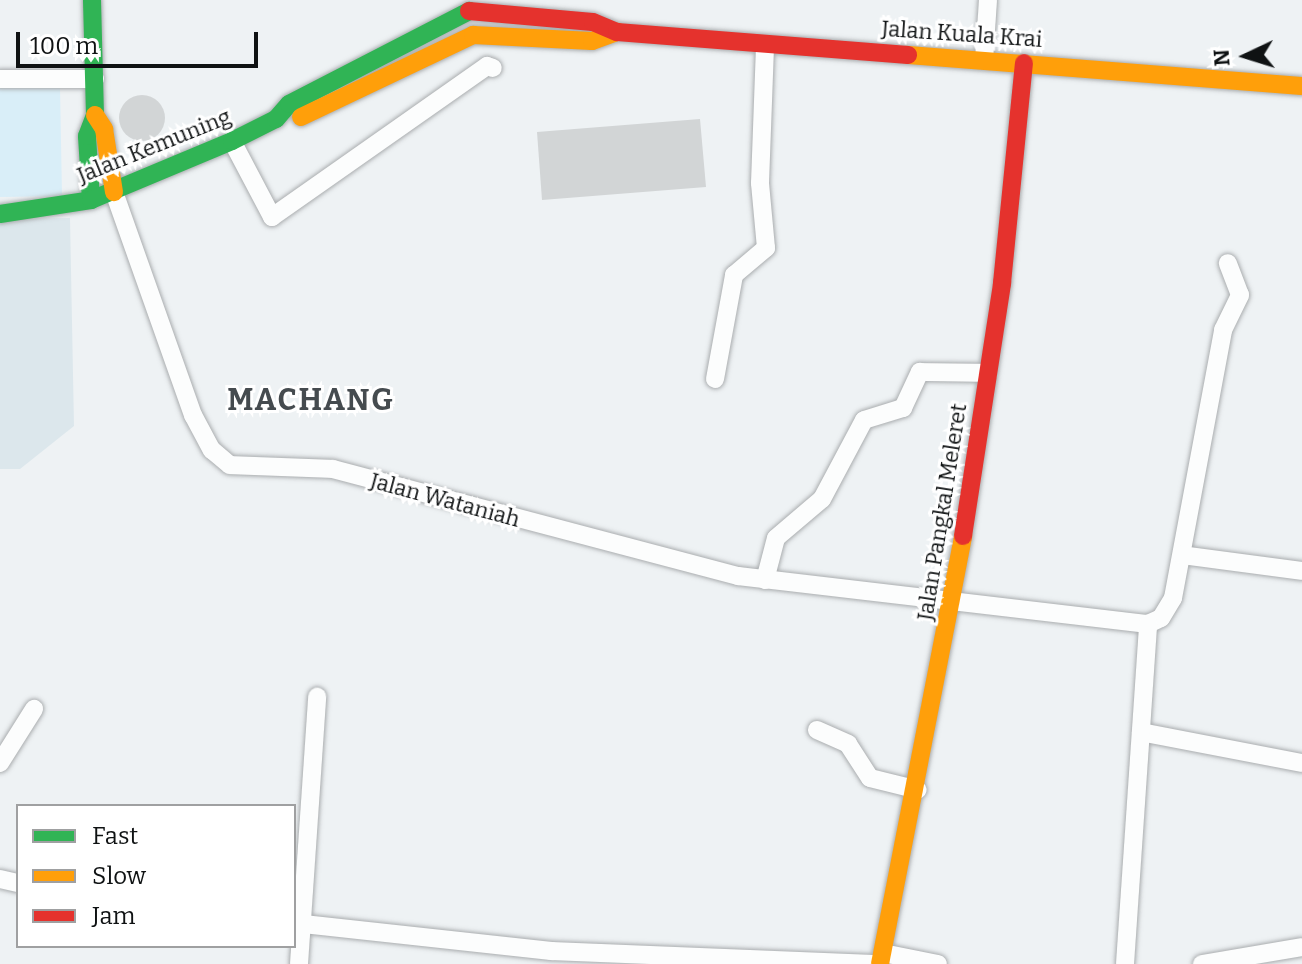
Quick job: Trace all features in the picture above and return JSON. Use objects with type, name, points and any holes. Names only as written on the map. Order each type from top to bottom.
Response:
[{"type":"main road","points":[[91,200],[87,136],[95,115],[92,0]]},
{"type":"main road","points":[[468,5],[473,35]]},
{"type":"main road","name":"Jalan Kuala Krai","points":[[468,5],[593,22],[617,32],[1302,86]]},
{"type":"main road","name":"Jalan Kemuning","points":[[0,214],[51,210],[91,200],[232,141],[276,119],[289,104],[468,5]]},
{"type":"main road","name":"Jalan Kuala Krai","points":[[473,35],[592,41],[617,32]]},
{"type":"main road","name":"Jalan Kemuning","points":[[276,119],[296,119],[473,35]]},
{"type":"main road","name":"Jalan Pangkal Meleret","points":[[881,960],[918,790],[952,604],[988,373],[1024,63]]},
{"type":"main road","points":[[95,115],[104,129],[114,192]]},
{"type":"street","points":[[984,60],[988,0]]},
{"type":"street","points":[[715,379],[734,275],[766,248],[760,183],[765,45]]},
{"type":"street","points":[[232,141],[272,217],[487,66],[493,68]]},
{"type":"street","points":[[0,79],[95,79]]},
{"type":"street","name":"Jalan Wataniah","points":[[114,192],[193,415],[221,460],[238,467],[333,469],[683,564],[765,580],[952,604],[1076,611],[1148,624]]},
{"type":"street","points":[[1125,964],[1148,624],[1170,606],[1223,330],[1240,295],[1228,263]]},
{"type":"street","points":[[765,580],[776,538],[822,499],[864,420],[903,408],[920,372],[988,373]]},
{"type":"street","points":[[1182,555],[1302,571]]},
{"type":"street","points":[[299,964],[298,924],[317,697]]},
{"type":"street","points":[[0,763],[34,709]]},
{"type":"street","points":[[817,730],[848,744],[870,778],[918,790]]},
{"type":"street","points":[[1141,732],[1302,763]]},
{"type":"street","points":[[298,924],[551,951],[938,964]]},
{"type":"street","points":[[1202,964],[1302,947]]},
{"type":"shaded area","points":[[60,87],[62,196],[0,197],[0,88]]},
{"type":"shaded area","points":[[70,218],[74,426],[20,469],[0,469],[0,219]]},
{"type":"building","points":[[142,95],[158,102],[165,118],[158,134],[142,141],[126,134],[119,118],[126,102]]},
{"type":"building","points":[[700,119],[706,187],[542,200],[537,132]]},
{"type":"traffic: fast","points":[[91,200],[87,136],[95,115],[92,0]]},
{"type":"traffic: fast","points":[[0,214],[91,200],[232,141],[276,119],[289,104],[469,11]]},
{"type":"traffic: slow","points":[[301,117],[473,35],[592,41],[617,32]]},
{"type":"traffic: slow","points":[[908,55],[1302,86]]},
{"type":"traffic: slow","points":[[95,115],[104,129],[114,192]]},
{"type":"traffic: slow","points":[[880,964],[963,536]]},
{"type":"traffic: jam","points":[[469,11],[593,22],[617,32],[908,55]]},
{"type":"traffic: jam","points":[[963,536],[1002,283],[1024,63]]},
{"type":"district","name":"MACHANG","points":[[311,400]]}]
